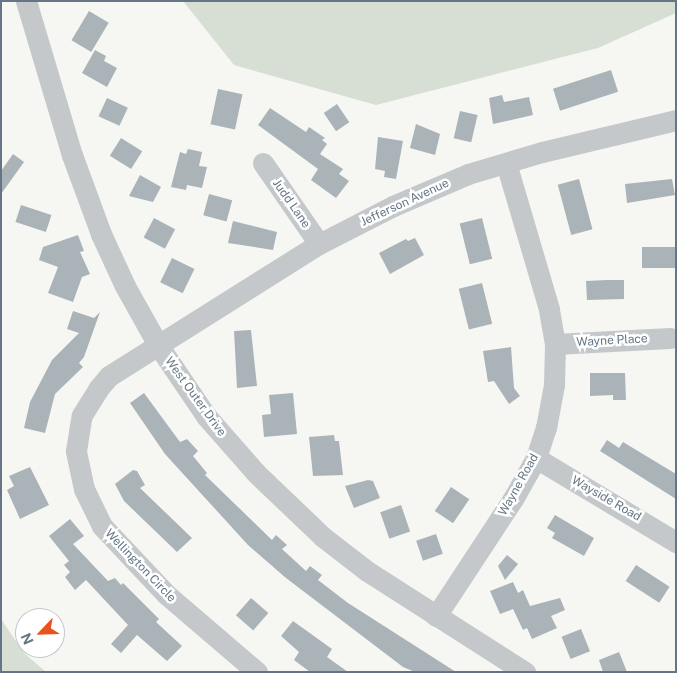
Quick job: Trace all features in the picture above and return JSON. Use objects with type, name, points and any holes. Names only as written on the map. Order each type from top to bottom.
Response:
[{"type":"street","name":"West Outer Drive","points":[[26,1],[72,155],[101,234],[125,286],[158,345],[206,416],[280,497],[367,571],[525,672]]},
{"type":"street","name":"Jefferson Avenue","points":[[158,345],[319,244],[419,194],[506,163],[578,141],[676,120]]},
{"type":"street","name":"Judd Lane","points":[[263,163],[319,244]]},
{"type":"street","name":"Wayne Road","points":[[436,616],[514,498],[536,458],[546,428],[554,385],[555,344],[541,280],[506,163]]},
{"type":"street","name":"Wayne Place","points":[[555,344],[670,338]]},
{"type":"street","name":"Wellington Circle","points":[[158,345],[109,376],[85,409],[76,451],[84,489],[102,526],[120,546],[166,594],[257,672]]},
{"type":"street","name":"Wayside Road","points":[[536,458],[676,542]]},
{"type":"shaded area","points":[[183,1],[676,1],[676,13],[598,48],[376,105],[234,65]]},
{"type":"shaded area","points":[[1,619],[15,640],[15,658],[30,658],[46,672],[1,672]]},
{"type":"building","points":[[89,11],[109,23],[91,52],[71,40]]},
{"type":"building","points":[[95,50],[106,56],[104,61],[117,68],[107,87],[82,73]]},
{"type":"building","points":[[611,70],[618,92],[560,111],[553,89]]},
{"type":"building","points":[[218,89],[242,94],[235,129],[211,124]]},
{"type":"building","points":[[502,95],[504,102],[529,97],[533,115],[493,124],[489,98]]},
{"type":"building","points":[[107,98],[128,108],[119,126],[99,116]]},
{"type":"building","points":[[337,104],[349,122],[336,131],[324,113]]},
{"type":"building","points":[[270,108],[306,132],[309,127],[325,138],[322,140],[327,144],[320,154],[343,169],[339,174],[349,181],[336,198],[311,180],[318,169],[258,125]]},
{"type":"building","points":[[460,111],[478,115],[471,142],[454,138]]},
{"type":"building","points":[[416,124],[440,134],[435,155],[410,148]]},
{"type":"building","points":[[378,137],[403,141],[396,179],[384,177],[385,171],[375,169]]},
{"type":"building","points":[[121,138],[142,151],[131,169],[110,156]]},
{"type":"building","points":[[188,149],[202,152],[199,166],[207,167],[202,188],[187,185],[186,190],[171,187],[180,152],[186,154]]},
{"type":"building","points":[[13,154],[24,162],[1,194],[1,171]]},
{"type":"building","points":[[140,175],[161,187],[153,202],[129,196]]},
{"type":"building","points":[[579,179],[592,229],[571,235],[558,185]]},
{"type":"building","points":[[672,179],[675,195],[627,203],[625,184]]},
{"type":"building","points":[[209,194],[232,200],[226,221],[203,215]]},
{"type":"building","points":[[21,205],[51,215],[46,232],[15,222]]},
{"type":"building","points":[[154,218],[175,229],[165,249],[144,237]]},
{"type":"building","points":[[482,218],[492,259],[470,264],[460,224]]},
{"type":"building","points":[[233,221],[277,232],[273,250],[228,243]]},
{"type":"building","points":[[78,235],[84,251],[80,252],[90,274],[82,277],[73,302],[48,293],[58,267],[39,260],[43,247]]},
{"type":"building","points":[[415,238],[424,255],[390,274],[379,253],[406,239],[408,241]]},
{"type":"building","points":[[642,247],[676,247],[676,268],[642,268]]},
{"type":"building","points":[[172,258],[194,269],[183,293],[160,282]]},
{"type":"building","points":[[624,280],[624,299],[587,300],[586,281]]},
{"type":"building","points":[[482,283],[492,324],[469,330],[459,289]]},
{"type":"building","points":[[73,311],[94,318],[100,312],[84,357],[79,363],[83,367],[55,394],[45,433],[24,428],[30,402],[52,360],[79,333],[67,329]]},
{"type":"building","points":[[251,330],[257,386],[237,388],[234,331]]},
{"type":"building","points":[[511,347],[514,388],[520,396],[509,404],[494,381],[488,382],[483,351]]},
{"type":"building","points":[[590,373],[625,373],[626,400],[613,400],[613,395],[590,396]]},
{"type":"building","points":[[144,393],[180,442],[187,439],[198,451],[193,456],[207,473],[205,475],[272,540],[276,535],[287,545],[282,549],[306,571],[310,566],[322,575],[318,580],[348,603],[456,672],[415,672],[403,667],[286,578],[248,545],[165,454],[130,403]]},
{"type":"building","points":[[293,393],[297,434],[264,437],[262,415],[271,414],[269,395]]},
{"type":"building","points":[[334,435],[335,441],[339,441],[343,475],[313,476],[309,437]]},
{"type":"building","points":[[607,440],[619,448],[623,442],[676,474],[676,499],[600,451]]},
{"type":"building","points":[[30,467],[49,505],[20,519],[7,490],[14,486],[9,476]]},
{"type":"building","points":[[133,470],[137,471],[145,485],[140,488],[192,538],[177,552],[124,501],[115,484]]},
{"type":"building","points":[[368,480],[373,481],[380,498],[354,508],[345,486]]},
{"type":"building","points":[[451,487],[469,499],[453,523],[435,511]]},
{"type":"building","points":[[401,505],[410,531],[389,539],[380,512]]},
{"type":"building","points":[[555,515],[594,538],[584,556],[552,538],[555,533],[547,528]]},
{"type":"building","points":[[70,519],[84,536],[73,544],[108,581],[115,578],[121,585],[123,583],[159,619],[156,622],[182,646],[167,661],[137,635],[121,653],[111,644],[128,625],[86,580],[75,590],[65,577],[70,572],[64,565],[69,561],[49,536]]},
{"type":"building","points":[[436,534],[443,554],[423,561],[416,541]]},
{"type":"building","points":[[507,555],[518,564],[505,580],[498,566]]},
{"type":"building","points":[[636,565],[670,587],[659,603],[626,581]]},
{"type":"building","points":[[513,582],[518,593],[523,590],[530,606],[560,598],[565,610],[551,616],[557,628],[532,639],[527,628],[523,630],[513,609],[500,614],[490,591]]},
{"type":"building","points":[[251,598],[268,613],[253,630],[236,615]]},
{"type":"building","points":[[293,621],[332,649],[327,657],[348,672],[310,672],[294,660],[299,652],[281,636]]},
{"type":"building","points":[[581,629],[590,651],[571,659],[562,637]]},
{"type":"building","points":[[619,652],[627,672],[603,672],[599,660]]}]
